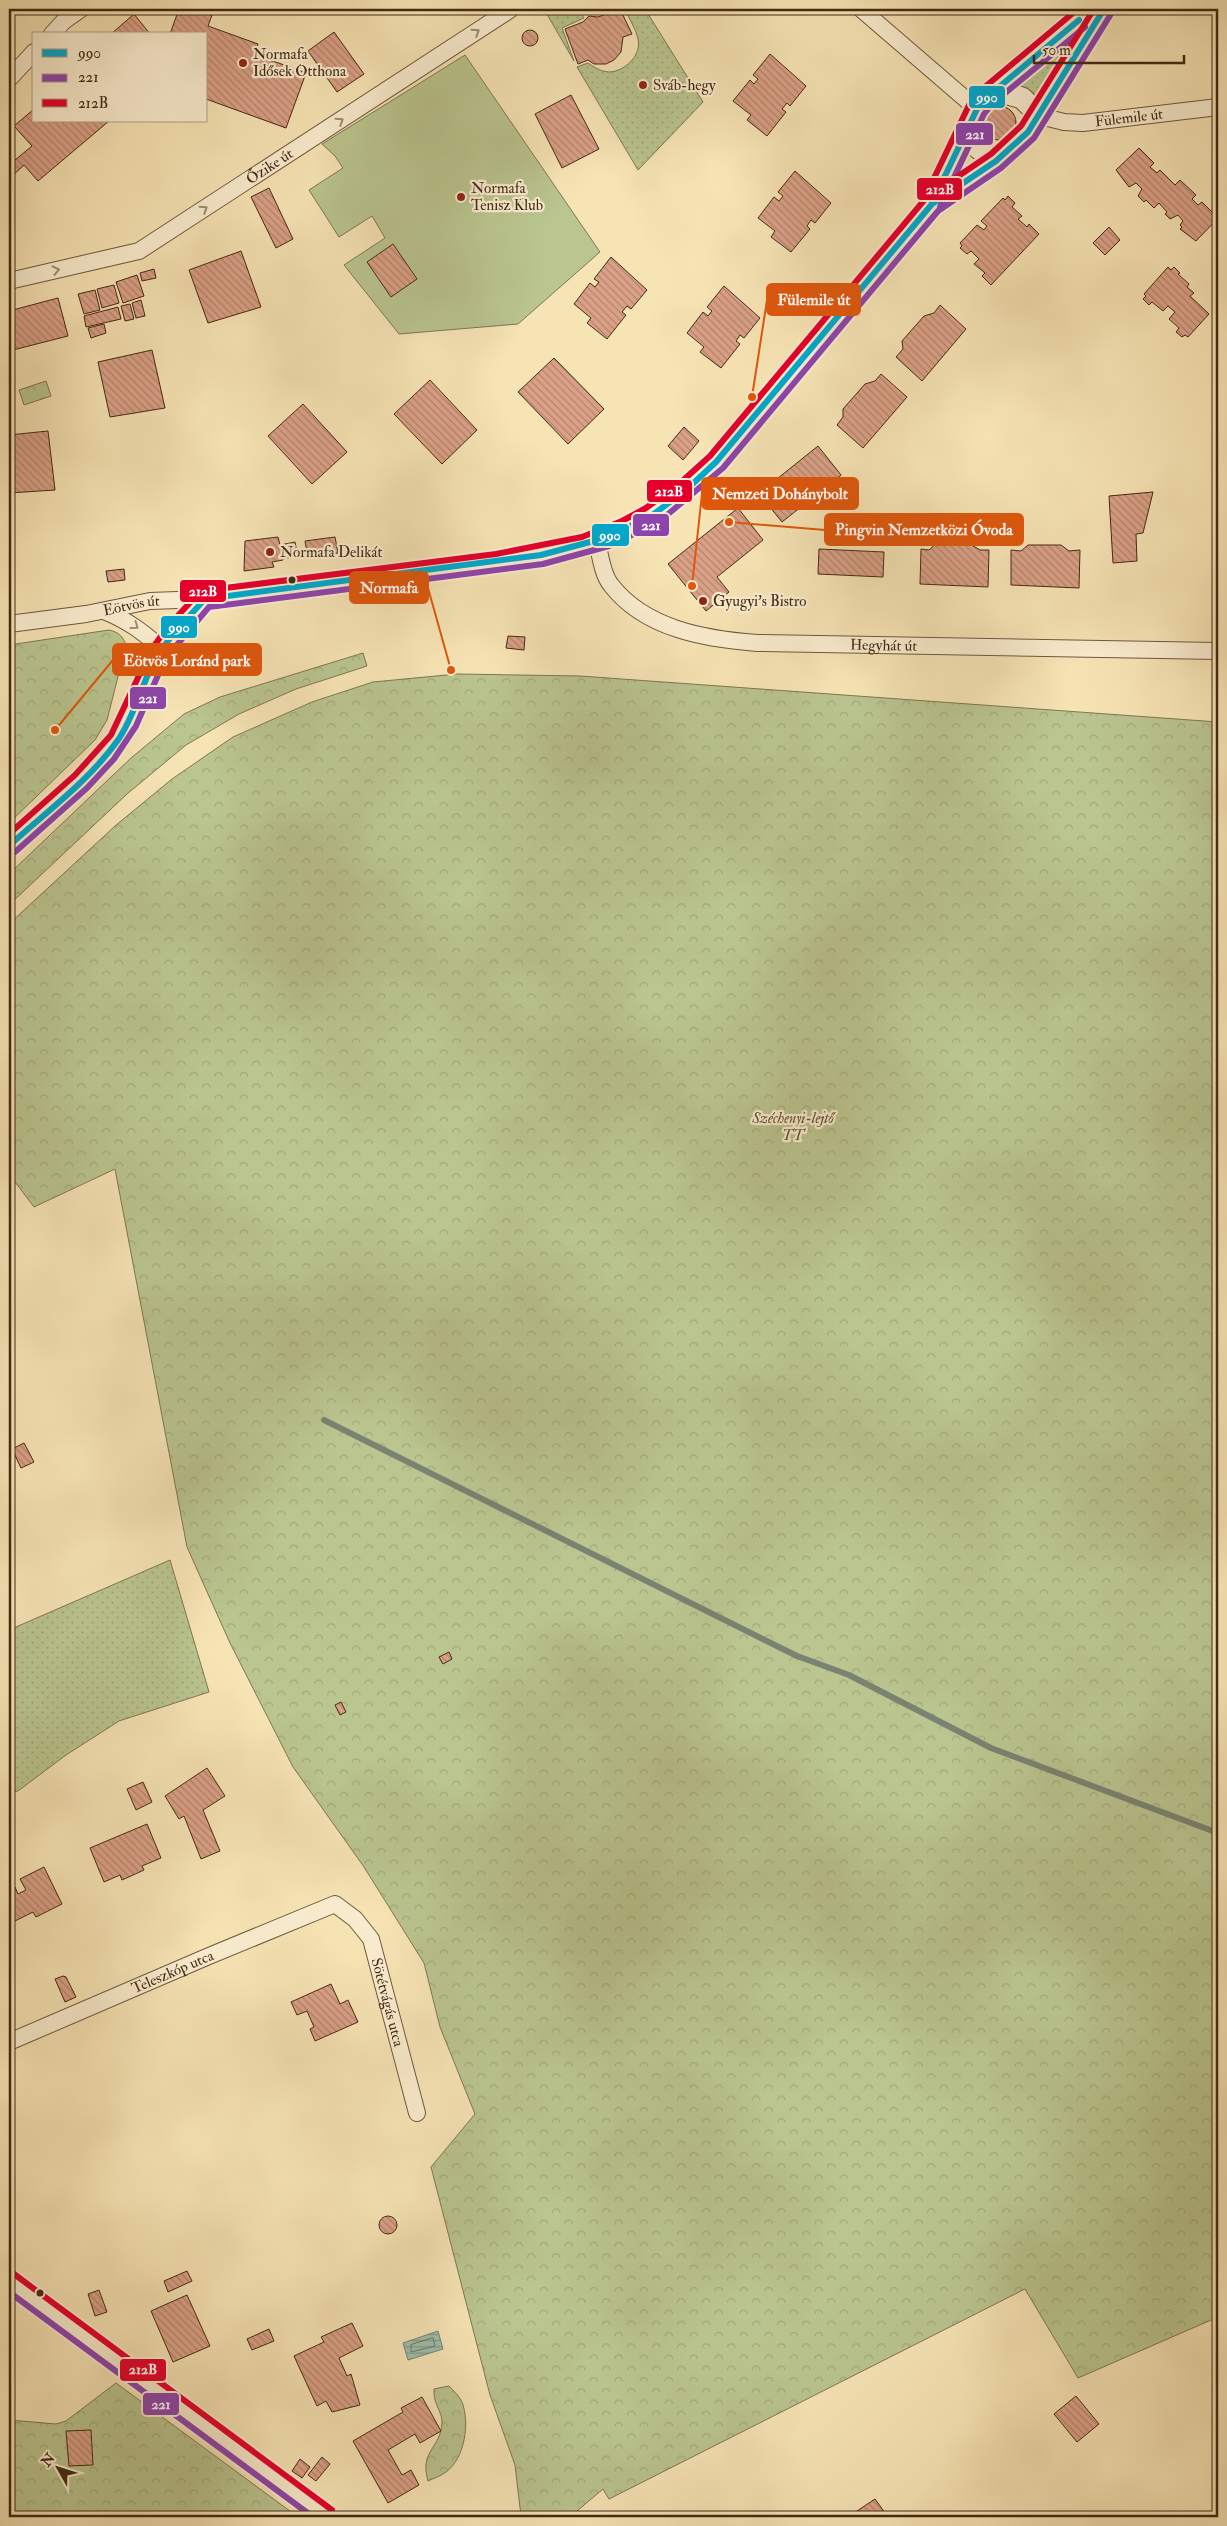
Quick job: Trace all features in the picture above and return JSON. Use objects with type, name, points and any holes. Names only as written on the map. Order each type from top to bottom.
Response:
[{"type":"street","points":[[54,32],[64,21],[81,9]]},
{"type":"street","name":"Őzike út","points":[[9,281],[139,251],[511,9]]},
{"type":"street","points":[[862,9],[977,109]]},
{"type":"street","name":"Eötvös út","points":[[104,611],[150,601],[206,599],[556,553],[597,541],[651,516],[675,499],[706,472],[932,204],[977,109],[994,90],[1093,9]]},
{"type":"street","name":"Eötvös út","points":[[932,204],[996,161],[1028,132],[1040,116],[1078,48],[1104,9]]},
{"type":"street","points":[[9,79],[32,54]]},
{"type":"street","points":[[994,90],[1022,98],[1040,116]]},
{"type":"street","name":"Fülemile út","points":[[1040,116],[1064,122],[1082,123],[1218,107]]},
{"type":"street","points":[[968,129],[978,148],[996,161]]},
{"type":"street","name":"Hegyhát út","points":[[597,541],[610,584],[629,601],[659,622],[703,636],[756,643],[1218,651]]},
{"type":"street","name":"Eötvös út","points":[[104,611],[131,623],[161,648],[206,599]]},
{"type":"street","points":[[9,624],[104,611]]},
{"type":"street","points":[[9,846],[97,764],[117,740],[132,715],[152,664],[161,648]]},
{"type":"street","name":"Teleszkóp utca","points":[[9,2042],[335,1904]]},
{"type":"street","name":"Sötétvágás utca","points":[[335,1904],[354,1919],[371,1939],[417,2113]]},
{"type":"street","points":[[9,2280],[326,2517]]},
{"type":"green space","points":[[544,9],[577,9],[584,18],[562,28],[574,61]]},
{"type":"green space","points":[[625,9],[645,9],[703,102],[638,170],[577,67],[588,63],[610,72],[621,69],[631,61],[639,45],[636,32]]},
{"type":"green space","points":[[1068,42],[1071,45],[1038,99],[1011,84]]},
{"type":"green space","name":"Normafa Tenisz Klub","points":[[465,55],[600,252],[518,324],[399,334],[344,265],[385,238],[372,216],[339,237],[309,190],[343,168],[335,156],[322,144]]},
{"type":"green space","points":[[46,381],[51,396],[24,405],[19,390]]},
{"type":"green space","points":[[109,630],[120,635],[126,645],[107,720],[95,740],[9,823],[9,645]]},
{"type":"green space","points":[[363,653],[367,666],[296,689],[239,714],[186,745],[127,794],[9,905],[9,874],[131,758],[184,714],[220,697]]},
{"type":"green space","name":"Széchenyi-lejtő TT","points":[[457,674],[580,676],[1218,722],[1218,2317],[1078,2378],[1025,2289],[609,2499],[603,2489],[570,2517],[521,2516],[515,2465],[490,2395],[431,2167],[475,2114],[440,2027],[424,1963],[364,1867],[293,1767],[230,1643],[187,1547],[115,1169],[34,1207],[9,1174],[9,924],[115,826],[172,779],[233,737],[312,702],[373,682]]},
{"type":"green space","points":[[170,1560],[209,1692],[119,1721],[66,1755],[18,1791],[9,1792],[9,1630]]},
{"type":"green space","points":[[116,2383],[298,2517],[9,2517],[9,2420],[56,2424],[66,2421]]},
{"type":"green space","points":[[449,2386],[462,2402],[466,2420],[464,2440],[458,2458],[452,2466],[444,2473],[428,2481],[426,2463],[441,2431],[442,2422],[434,2389]]},
{"type":"water","points":[[438,2331],[443,2349],[408,2360],[403,2343]]},
{"type":"building","name":"Normafa Idősek Otthona","points":[[179,9],[194,9],[212,15],[208,26],[258,44],[254,54],[306,73],[286,128],[208,100],[208,32],[171,32]]},
{"type":"building","points":[[620,9],[632,34],[623,37],[621,52],[614,60],[606,64],[594,64],[588,60],[578,64],[565,29],[583,22],[589,16],[598,17]]},
{"type":"building","points":[[134,14],[148,32],[113,32]]},
{"type":"building","points":[[530,30],[536,32],[538,38],[536,44],[530,46],[524,44],[522,38],[524,32]]},
{"type":"building","points":[[334,32],[364,74],[337,92],[308,51]]},
{"type":"building","points":[[770,54],[806,86],[790,106],[787,103],[782,109],[786,112],[767,136],[747,120],[751,115],[733,101],[750,80],[754,84],[758,79],[753,75]]},
{"type":"building","points":[[571,95],[599,149],[562,168],[535,114]]},
{"type":"building","points":[[999,106],[1006,107],[1011,111],[1015,116],[1015,130],[1011,135],[1006,139],[999,140],[992,139],[987,135],[983,130],[982,123],[983,116],[987,111],[992,107]]},
{"type":"building","points":[[32,111],[32,122],[108,122],[38,181],[24,165],[11,177],[9,165],[32,146],[14,126]]},
{"type":"building","points":[[1139,148],[1154,163],[1150,167],[1157,173],[1160,170],[1175,185],[1180,180],[1196,195],[1192,199],[1198,205],[1202,202],[1218,218],[1196,241],[1180,229],[1183,221],[1178,215],[1170,219],[1159,203],[1154,208],[1146,200],[1144,202],[1138,196],[1142,189],[1136,183],[1129,187],[1116,170]]},
{"type":"building","points":[[795,171],[831,203],[815,223],[811,220],[807,226],[810,229],[791,252],[771,237],[775,231],[758,218],[774,197],[779,201],[783,196],[778,192]]},
{"type":"building","points":[[269,188],[293,239],[276,248],[251,197]]},
{"type":"building","points":[[1008,196],[1015,203],[1012,207],[1022,216],[1018,219],[1027,227],[1029,224],[1039,234],[991,285],[982,276],[985,273],[974,264],[979,259],[971,251],[967,254],[960,248],[962,246],[960,243],[977,225],[984,230],[987,226],[981,221],[1003,198],[1005,200]]},
{"type":"building","points":[[1109,227],[1120,240],[1105,255],[1093,243]]},
{"type":"building","points":[[393,244],[417,279],[391,297],[367,262]]},
{"type":"building","points":[[241,251],[261,307],[208,323],[189,270]]},
{"type":"building","points":[[611,257],[647,290],[631,309],[627,306],[622,312],[626,315],[607,339],[587,323],[591,318],[574,304],[590,283],[595,287],[599,282],[594,279]]},
{"type":"building","points":[[1168,267],[1171,270],[1174,267],[1180,273],[1178,274],[1189,284],[1187,287],[1194,293],[1190,296],[1209,314],[1188,337],[1185,335],[1182,337],[1176,332],[1179,328],[1169,319],[1175,312],[1168,306],[1163,311],[1152,302],[1149,305],[1143,299],[1146,296],[1144,294]]},
{"type":"building","points":[[154,269],[156,278],[142,281],[140,273]]},
{"type":"building","points":[[137,275],[144,296],[123,303],[116,282]]},
{"type":"building","points":[[114,285],[119,303],[102,308],[97,289]]},
{"type":"building","points":[[724,286],[760,318],[744,338],[740,335],[736,341],[740,344],[721,368],[700,352],[704,347],[687,333],[703,312],[708,316],[712,311],[707,307]]},
{"type":"building","points":[[95,290],[100,310],[84,314],[78,294]]},
{"type":"building","points":[[58,298],[68,336],[9,351],[9,311]]},
{"type":"building","points":[[141,300],[145,316],[136,318],[132,303]]},
{"type":"building","points":[[130,304],[134,319],[125,321],[121,306]]},
{"type":"building","points":[[940,305],[966,329],[922,381],[896,357],[903,349],[902,341],[924,316],[934,313]]},
{"type":"building","points":[[118,307],[121,319],[86,327],[84,316]]},
{"type":"building","points":[[104,324],[106,333],[91,338],[88,328]]},
{"type":"building","points":[[152,350],[165,408],[110,417],[98,362]]},
{"type":"building","points":[[554,358],[604,409],[568,444],[518,392]]},
{"type":"building","points":[[881,374],[907,397],[863,448],[837,425],[843,417],[843,409],[865,384],[875,381]]},
{"type":"building","points":[[430,380],[477,430],[442,464],[394,414]]},
{"type":"building","points":[[303,404],[347,452],[312,484],[268,436]]},
{"type":"building","points":[[684,427],[699,441],[683,460],[668,446]]},
{"type":"building","points":[[48,431],[55,490],[9,493],[9,435]]},
{"type":"building","points":[[818,446],[841,475],[782,522],[761,496],[764,493],[762,491]]},
{"type":"building","points":[[1153,492],[1143,533],[1136,534],[1137,561],[1113,563],[1109,496]]},
{"type":"building","points":[[738,508],[763,540],[717,577],[729,592],[706,611],[668,564]]},
{"type":"building","name":"Normafa Delikát","points":[[278,537],[280,545],[295,542],[298,557],[283,558],[283,560],[272,562],[274,567],[244,571],[245,541]]},
{"type":"building","points":[[335,537],[338,553],[308,558],[305,541]]},
{"type":"building","points":[[937,543],[970,544],[980,550],[989,550],[988,587],[920,584],[921,549],[929,550]]},
{"type":"building","points":[[1028,545],[1061,545],[1069,551],[1080,550],[1079,588],[1011,585],[1011,550],[1021,551]]},
{"type":"building","points":[[819,549],[884,552],[883,577],[818,574]]},
{"type":"building","points":[[124,569],[125,580],[108,582],[106,571]]},
{"type":"building","points":[[508,636],[525,637],[524,650],[506,648]]},
{"type":"building","points":[[24,1443],[34,1462],[21,1468],[12,1449]]},
{"type":"building","points":[[449,1652],[452,1659],[443,1664],[439,1657]]},
{"type":"building","points":[[341,1702],[346,1712],[340,1715],[335,1705]]},
{"type":"building","points":[[207,1768],[225,1796],[203,1810],[220,1851],[201,1859],[184,1816],[179,1819],[165,1796]]},
{"type":"building","points":[[143,1782],[152,1802],[136,1810],[127,1789]]},
{"type":"building","points":[[147,1824],[161,1858],[142,1866],[144,1870],[122,1880],[120,1875],[104,1882],[90,1848]]},
{"type":"building","points":[[44,1867],[62,1904],[36,1917],[33,1912],[9,1924],[9,1890],[15,1887],[18,1894],[26,1890],[20,1879]]},
{"type":"building","points":[[63,1976],[66,1977],[76,1997],[65,2002],[55,1979]]},
{"type":"building","points":[[331,1984],[340,2004],[348,2000],[358,2022],[315,2041],[310,2029],[314,2027],[307,2011],[297,2015],[291,2002]]},
{"type":"building","points":[[388,2216],[394,2219],[397,2225],[394,2231],[388,2234],[382,2231],[379,2225],[382,2219]]},
{"type":"building","points":[[187,2271],[192,2281],[168,2292],[164,2281]]},
{"type":"building","points":[[99,2290],[107,2312],[95,2316],[88,2294]]},
{"type":"building","points":[[187,2295],[210,2346],[173,2362],[151,2311]]},
{"type":"building","points":[[352,2323],[363,2346],[339,2358],[347,2376],[351,2374],[360,2405],[332,2412],[326,2401],[317,2406],[294,2356],[324,2342],[321,2337]]},
{"type":"building","points":[[269,2329],[274,2341],[252,2350],[247,2339]]},
{"type":"building","points":[[1076,2396],[1099,2424],[1077,2442],[1054,2414]]},
{"type":"building","points":[[422,2397],[441,2431],[420,2443],[415,2434],[388,2450],[402,2475],[411,2470],[419,2485],[388,2503],[353,2441],[403,2412],[401,2408]]},
{"type":"building","points":[[91,2430],[93,2465],[69,2466],[66,2431]]},
{"type":"building","points":[[322,2457],[330,2464],[316,2481],[308,2475]]},
{"type":"building","points":[[300,2459],[310,2467],[302,2478],[292,2471]]},
{"type":"building","points":[[875,2499],[888,2517],[857,2517],[854,2513]]},
{"type":"waterway","points":[[324,1420],[797,1656],[849,1675],[991,1748],[1218,1833]]},
{"type":"transit line","name":"212B","points":[[9,834],[75,775],[111,735],[151,650],[170,624],[201,591],[496,554],[582,537],[622,521],[646,508],[679,484],[710,456],[926,198],[991,154],[1021,126],[1094,9]]},
{"type":"transit line","name":"990","points":[[9,846],[81,783],[107,755],[124,731],[158,655],[177,630],[205,599],[541,555],[605,538],[651,516],[685,491],[716,462],[932,204],[996,161],[1028,132],[1104,9]]},
{"type":"transit line","name":"212B","points":[[924,199],[970,103],[980,91],[1073,13]]},
{"type":"transit line","name":"221","points":[[15,852],[87,788],[114,759],[136,726],[165,659],[209,607],[543,564],[609,546],[667,515],[723,468],[938,211],[1001,168],[1034,138],[1111,14]]},
{"type":"transit line","name":"990","points":[[932,203],[977,109],[986,98],[1079,20]]},
{"type":"transit line","name":"221","points":[[940,207],[984,114],[992,104],[1085,27]]},
{"type":"transit line","name":"212B","points":[[14,2274],[332,2510]]},
{"type":"transit line","name":"221","points":[[9,2292],[313,2517]]},
{"type":"place","name":"Normafa Idősek Otthona","points":[[243,63]]},
{"type":"place","name":"Sváb-hegy","points":[[643,85]]},
{"type":"place","name":"Normafa Tenisz Klub","points":[[461,197]]},
{"type":"place","name":"Fülemile út","points":[[752,397]]},
{"type":"place","name":"Pingvin Nemzetközi Óvoda","points":[[729,522]]},
{"type":"place","name":"Normafa Delikát","points":[[270,552]]},
{"type":"place","name":"Nemzeti Dohánybolt","points":[[692,586]]},
{"type":"place","name":"Gyugyi's Bistro","points":[[703,601]]},
{"type":"place","name":"Normafa","points":[[451,670]]},
{"type":"place","name":"Eötvös Loránd park","points":[[55,730]]}]
